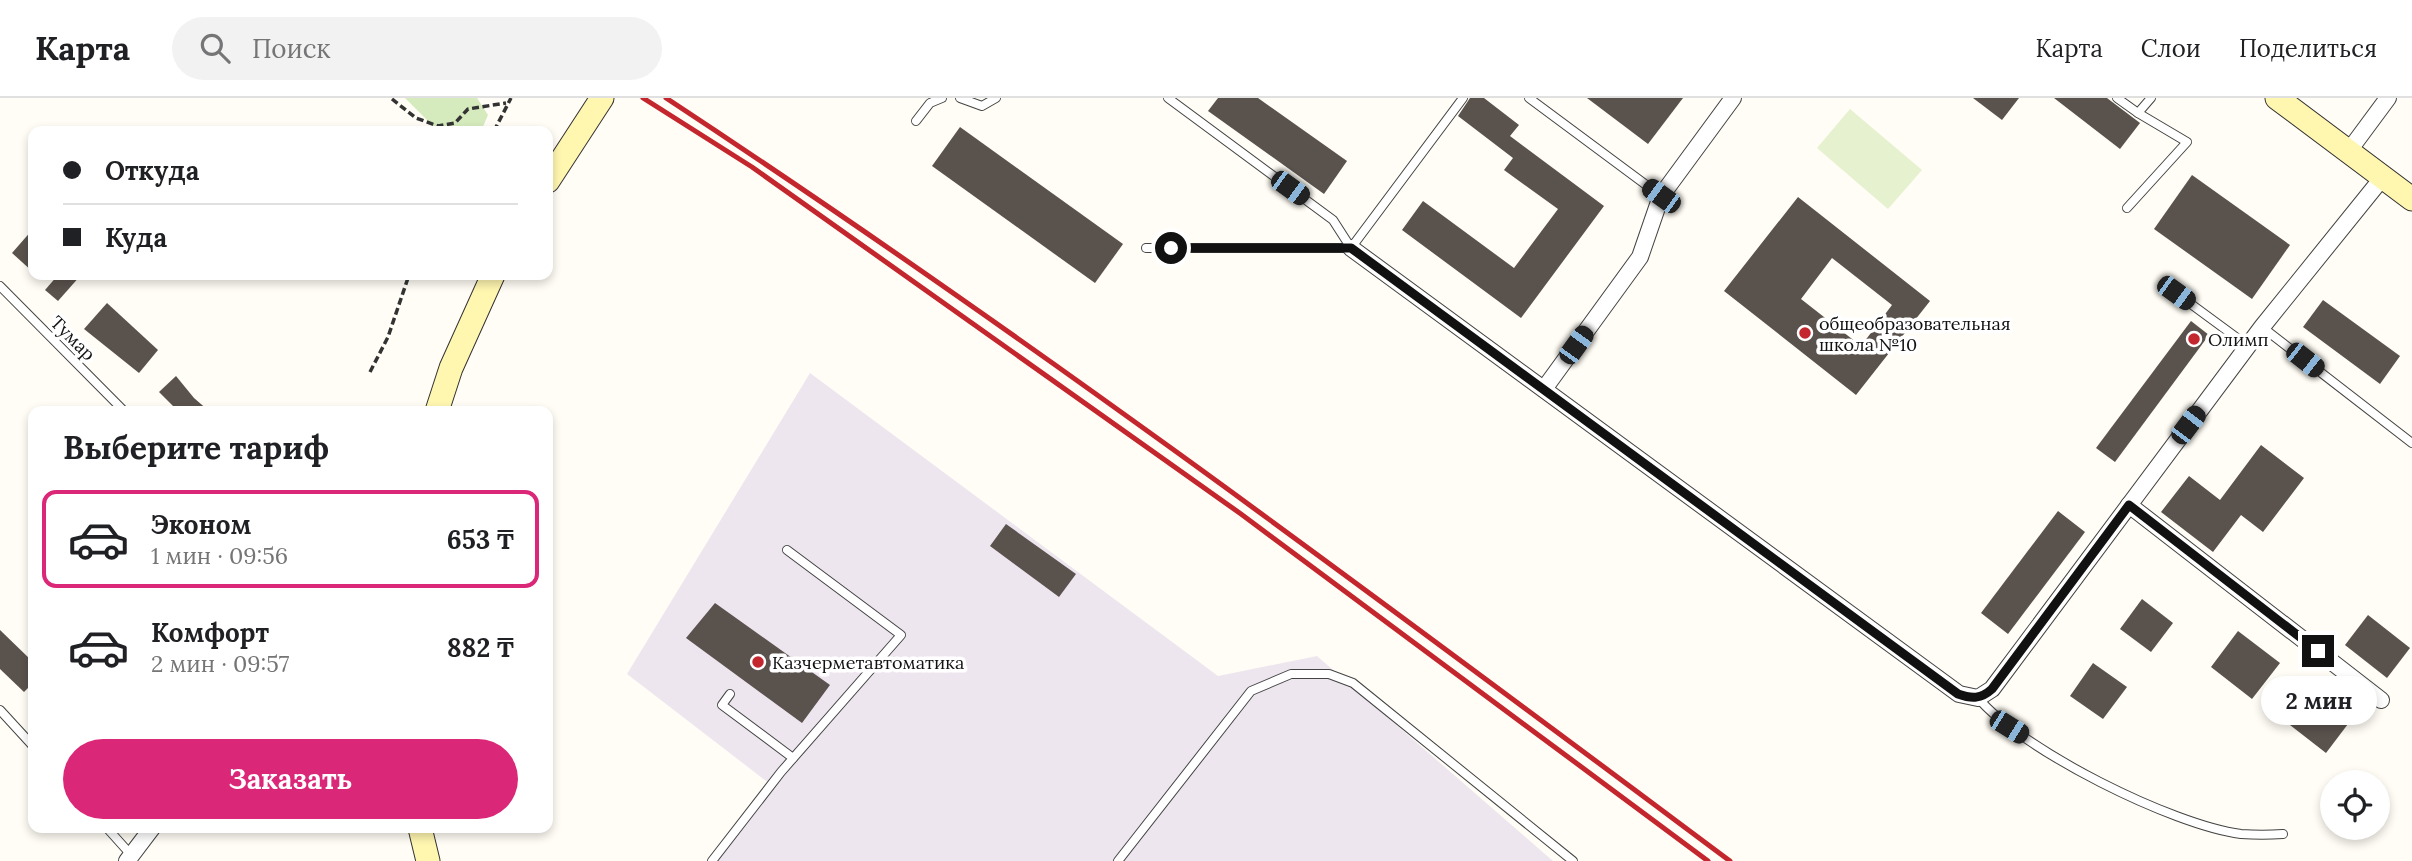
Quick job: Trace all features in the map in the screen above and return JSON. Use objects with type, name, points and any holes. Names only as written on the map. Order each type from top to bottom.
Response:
[{"type":"main road","points":[[553,173],[602,98]]},
{"type":"main road","points":[[2277,98],[2412,199]]},
{"type":"main road","points":[[439,406],[451,368],[491,280]]},
{"type":"main road","points":[[421,833],[428,861]]},
{"type":"street","points":[[1544,389],[1640,257],[1661,196],[1733,98]]},
{"type":"street","points":[[2348,152],[2388,98]]},
{"type":"street","points":[[1351,248],[1958,694],[1978,698],[1992,689],[2262,327],[2382,177]]},
{"type":"street","points":[[2129,505],[2381,700]]},
{"type":"street","points":[[132,860],[149,833]]},
{"type":"lane","points":[[916,121],[930,103],[942,98]]},
{"type":"lane","points":[[960,98],[982,106],[996,98]]},
{"type":"lane","points":[[1168,98],[1333,220],[1351,248]]},
{"type":"lane","points":[[1351,248],[1463,98]]},
{"type":"lane","points":[[1529,98],[1661,196]]},
{"type":"lane","points":[[2117,98],[2187,142],[2127,208]]},
{"type":"lane","points":[[2138,113],[2151,98]]},
{"type":"lane","points":[[1146,248],[1351,248]]},
{"type":"lane","name":"Тумар","points":[[0,286],[119,406]]},
{"type":"lane","points":[[2176,293],[2248,346]]},
{"type":"lane","points":[[2262,327],[2412,443]]},
{"type":"lane","points":[[712,861],[793,758],[901,635],[787,550]]},
{"type":"lane","points":[[1118,861],[1251,691],[1291,674],[1329,674],[1353,683],[1573,861]]},
{"type":"lane","points":[[730,694],[722,705],[793,758]]},
{"type":"lane","points":[[1978,698],[2009,727],[2054,756],[2153,806],[2180,818],[2239,834],[2283,834]]},
{"type":"lane","points":[[0,710],[28,741]]},
{"type":"lane","points":[[111,833],[132,860]]},
{"type":"path","points":[[496,126],[511,98]]},
{"type":"path","points":[[392,99],[416,118],[438,126],[455,123],[468,109],[506,103]]},
{"type":"path","points":[[369,372],[388,337],[408,280]]},
{"type":"shaded area","points":[[810,373],[1218,676],[1317,656],[1553,861],[711,861],[770,784],[627,674]]},
{"type":"green space","points":[[405,98],[477,98],[488,115],[483,126],[433,126]]},
{"type":"green space","points":[[1850,109],[1922,170],[1888,209],[1817,148]]},
{"type":"building","points":[[1218,98],[1258,98],[1347,161],[1324,194],[1208,111]]},
{"type":"building","points":[[1470,98],[1484,98],[1519,125],[1510,136],[1604,206],[1521,318],[1402,230],[1423,201],[1514,268],[1558,209],[1504,170],[1513,158],[1458,116]]},
{"type":"building","points":[[1587,98],[1683,98],[1648,144]]},
{"type":"building","points":[[1973,98],[2019,98],[2002,120]]},
{"type":"building","points":[[2054,98],[2107,98],[2140,123],[2120,149]]},
{"type":"building","points":[[960,127],[1123,244],[1095,283],[932,166]]},
{"type":"building","points":[[2192,175],[2290,245],[2252,299],[2154,229]]},
{"type":"building","points":[[1798,197],[1930,301],[1856,395],[1724,291]],"holes":[[[1832,258],[1892,305],[1861,346],[1801,299]]]},
{"type":"building","points":[[28,235],[28,267],[12,253]]},
{"type":"building","points":[[54,280],[77,280],[58,301],[45,290]]},
{"type":"building","points":[[2323,300],[2400,356],[2380,384],[2303,327]]},
{"type":"building","points":[[107,303],[158,350],[139,373],[84,329]]},
{"type":"building","points":[[2191,321],[2209,335],[2115,462],[2096,448]]},
{"type":"building","points":[[176,376],[203,406],[173,406],[159,392]]},
{"type":"building","points":[[2261,445],[2304,478],[2263,532],[2241,515],[2213,552],[2161,512],[2189,476],[2220,500]]},
{"type":"building","points":[[2058,511],[2085,532],[2008,634],[1981,613]]},
{"type":"building","points":[[1006,524],[1076,574],[1059,597],[990,546]]},
{"type":"building","points":[[2142,599],[2173,623],[2151,652],[2120,629]]},
{"type":"building","name":"Казчерметавтоматика","points":[[715,603],[830,685],[802,723],[686,638]]},
{"type":"building","points":[[2368,615],[2410,648],[2387,678],[2345,645]]},
{"type":"building","points":[[0,630],[28,657],[28,688],[24,692],[0,669]]},
{"type":"building","points":[[2238,631],[2280,663],[2252,699],[2211,667]]},
{"type":"building","points":[[2093,663],[2127,687],[2103,719],[2070,696]]},
{"type":"building","points":[[2315,693],[2351,720],[2326,753],[2290,725]]},
{"type":"railway","points":[[643,98],[752,167],[1241,514],[1708,861]]},
{"type":"railway","points":[[666,98],[1071,376],[1336,568],[1730,861]]},
{"type":"place","name":"общеобразовательная школа №10","points":[[1805,333]]},
{"type":"place","name":"Олимп","points":[[2194,339]]},
{"type":"place","name":"Казчерметавтоматика","points":[[758,662]]},
{"type":"route","points":[[1171,248],[1351,248],[1958,694],[1978,698],[1992,689],[2129,505],[2318,651]]}]
